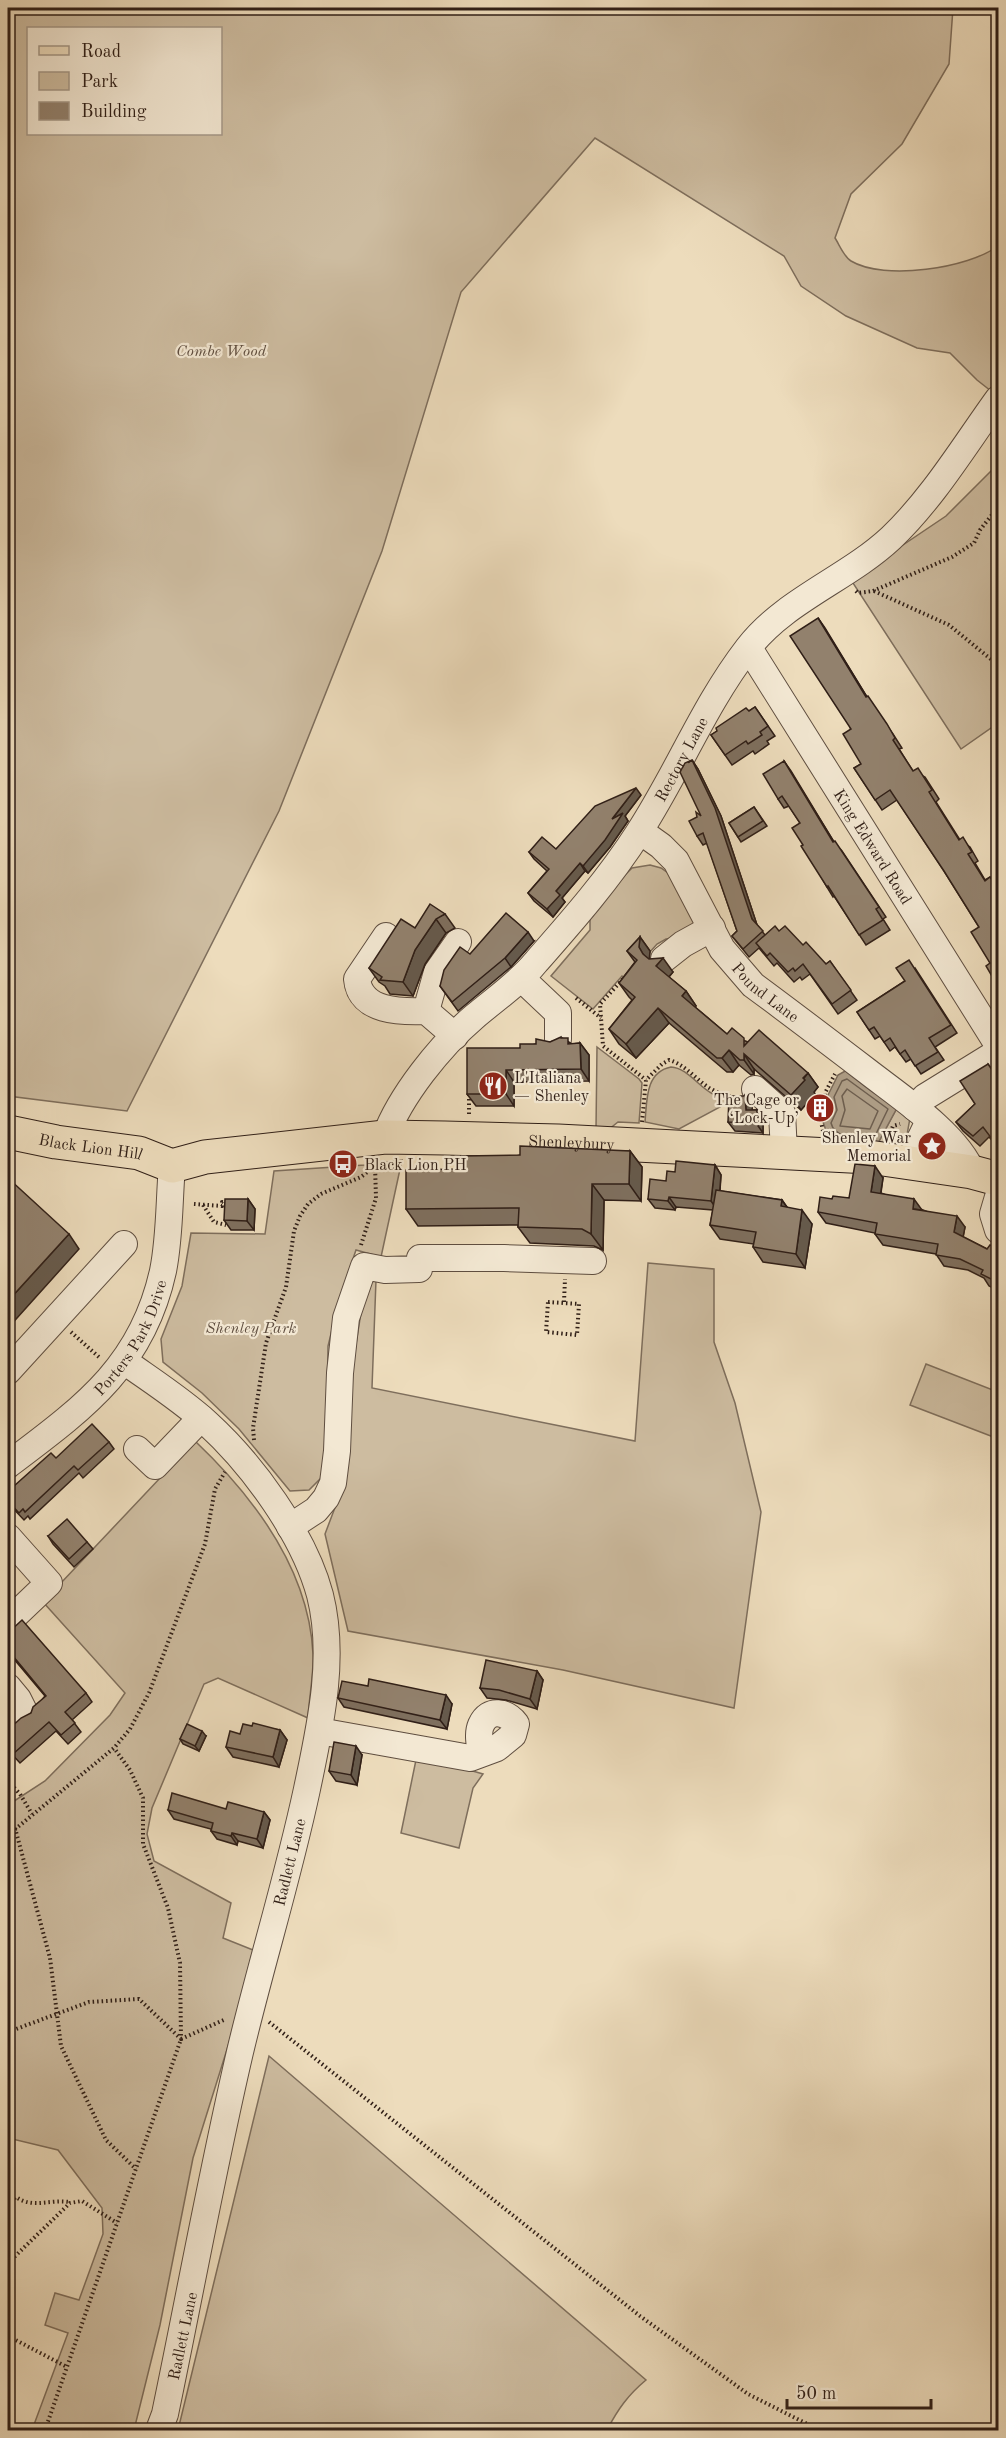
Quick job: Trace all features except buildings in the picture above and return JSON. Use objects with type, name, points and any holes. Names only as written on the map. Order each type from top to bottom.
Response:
[{"type":"main road","name":"Black Lion Hill","points":[[8,1132],[56,1142],[139,1153],[172,1166]]},
{"type":"main road","name":"Shenleybury","points":[[172,1166],[205,1157],[378,1155],[469,1139],[784,1152],[909,1162],[985,1175]]},
{"type":"street","name":"Rectory Lane","points":[[378,1155],[391,1120],[403,1098],[473,1017],[521,978],[612,870],[640,831],[711,702],[762,632],[797,604],[841,575],[890,538],[928,496],[999,399]]},
{"type":"street","name":"King Edward Road","points":[[749,648],[999,1045]]},
{"type":"street","name":"Pound Lane","points":[[640,831],[661,846],[676,861],[722,949],[753,985],[922,1114],[985,1175]]},
{"type":"street","points":[[664,959],[682,944],[712,928]]},
{"type":"street","points":[[386,936],[357,979],[358,989],[363,998],[399,1012],[426,1011],[455,1036]]},
{"type":"street","points":[[426,1011],[437,972],[459,942]]},
{"type":"street","points":[[521,978],[558,1012],[558,1039]]},
{"type":"street","points":[[909,1162],[925,1097],[999,1052]]},
{"type":"street","points":[[755,1089],[782,1113],[784,1152]]},
{"type":"street","name":"Porters Park Drive","points":[[8,1465],[75,1414],[106,1385],[124,1361],[144,1327],[156,1297],[163,1268],[172,1166]]},
{"type":"street","points":[[999,1197],[993,1214],[999,1230]]},
{"type":"street","points":[[8,1371],[124,1244]]},
{"type":"street","points":[[290,1527],[316,1510],[326,1498],[333,1484],[346,1318],[364,1266],[384,1270],[419,1269],[420,1258],[504,1257],[516,1260],[593,1261]]},
{"type":"street","name":"Radlett Lane","points":[[124,1361],[201,1418],[242,1459],[290,1527],[308,1562],[319,1593],[327,1633],[319,1731],[286,1880],[243,2012],[240,2052],[165,2414],[159,2430]]},
{"type":"street","points":[[137,1449],[154,1466],[201,1418]]},
{"type":"street","points":[[8,1537],[49,1583],[8,1622]]},
{"type":"street","points":[[8,1687],[18,1699],[25,1713]]},
{"type":"street","points":[[319,1731],[470,1758],[481,1754]]},
{"type":"path","points":[[841,575],[858,593],[873,591],[928,569],[974,543],[980,530],[999,507]]},
{"type":"path","points":[[873,591],[950,625],[999,665]]},
{"type":"path","points":[[630,985],[623,978],[600,1004],[603,1046],[646,1080]]},
{"type":"path","points":[[640,1145],[646,1080],[662,1064],[669,1060],[684,1066],[712,1090],[726,1094]]},
{"type":"path","points":[[826,1138],[820,1117],[828,1111],[825,1093],[841,1066]]},
{"type":"path","points":[[469,1080],[469,1139]]},
{"type":"path","points":[[364,1266],[359,1251],[375,1198],[378,1155]]},
{"type":"path","points":[[254,1445],[253,1428],[266,1343],[286,1287],[294,1231],[308,1204],[321,1194],[361,1178],[378,1155]]},
{"type":"path","points":[[194,1204],[222,1206],[222,1202],[232,1203]]},
{"type":"path","points":[[203,1205],[214,1222],[226,1225]]},
{"type":"path","points":[[548,1302],[579,1304],[577,1335],[546,1332],[548,1302]]},
{"type":"path","points":[[8,1835],[114,1748],[130,1729],[149,1693],[206,1544],[215,1490],[225,1472],[231,1468]]},
{"type":"path","points":[[45,2430],[181,2039],[180,1963],[168,1908],[143,1844],[143,1798],[130,1770],[114,1748]]},
{"type":"path","points":[[8,1781],[20,1794],[32,1814]]},
{"type":"path","points":[[15,1828],[50,1958],[60,2046],[106,2140],[136,2169]]},
{"type":"path","points":[[8,2032],[89,2002],[139,1999],[181,2039]]},
{"type":"path","points":[[181,2039],[243,2012],[640,2316],[748,2394],[819,2430]]},
{"type":"path","points":[[8,2205],[16,2197],[25,2203],[44,2204],[57,2200],[82,2201],[117,2223]]},
{"type":"path","points":[[8,2263],[70,2202]]},
{"type":"path","points":[[8,2336],[67,2367]]},
{"type":"green space","name":"Combe Wood","points":[[8,8],[953,8],[949,64],[902,144],[851,194],[835,238],[851,261],[866,267],[904,271],[947,266],[985,254],[998,246],[998,381],[991,391],[950,353],[917,348],[846,316],[801,286],[784,256],[595,138],[461,292],[382,551],[279,811],[127,1111],[8,1096]]},
{"type":"green space","points":[[998,464],[998,723],[961,749],[851,580],[946,516]]},
{"type":"green space","points":[[650,865],[668,873],[697,926],[680,937],[666,939],[657,944],[626,979],[622,976],[593,1009],[551,976],[590,930],[590,918],[626,874],[632,868]]},
{"type":"green space","points":[[597,1047],[642,1083],[639,1123],[618,1122],[608,1130],[596,1129]]},
{"type":"green space","points":[[671,1067],[686,1073],[714,1095],[730,1095],[735,1099],[679,1129],[645,1122],[647,1097],[652,1081],[662,1070]]},
{"type":"green space","points":[[897,1108],[910,1118],[907,1135],[902,1144],[877,1145]]},
{"type":"green space","name":"Shenley Park","points":[[402,1160],[381,1257],[356,1250],[340,1297],[328,1346],[326,1464],[321,1478],[309,1490],[290,1491],[239,1429],[202,1393],[163,1362],[161,1339],[182,1286],[191,1233],[265,1234],[274,1171],[365,1165]]},
{"type":"green space","points":[[648,1263],[714,1269],[714,1342],[735,1403],[761,1512],[734,1708],[563,1670],[348,1631],[325,1534],[342,1489],[356,1344],[364,1294],[370,1277],[376,1280],[372,1388],[635,1441]]},
{"type":"green space","points":[[926,1364],[998,1392],[996,1438],[910,1405]]},
{"type":"green space","points":[[195,1441],[238,1486],[257,1511],[275,1537],[301,1593],[309,1623],[313,1654],[308,1718],[218,1678],[204,1684],[152,1808],[147,1834],[154,1861],[231,1903],[223,1938],[253,1950],[229,2043],[193,2158],[160,2325],[134,2430],[32,2430],[68,2333],[45,2325],[55,2293],[79,2300],[103,2234],[102,2208],[58,2150],[8,2138],[8,1805],[45,1781],[110,1715],[125,1693],[43,1602]]},
{"type":"green space","points":[[417,1755],[483,1774],[473,1788],[459,1848],[401,1833]]},
{"type":"green space","points":[[269,2056],[646,2380],[624,2403],[607,2430],[178,2430]]},
{"type":"water","points":[[847,1070],[897,1108],[877,1145],[839,1141],[830,1137],[826,1131],[822,1119],[828,1117],[831,1110],[827,1097],[838,1075]]},
{"type":"place","name":"L'Italiana — Shenley","points":[[493,1086]]},
{"type":"place","name":"The Cage or ‘Lock-Up’","points":[[820,1108]]},
{"type":"place","name":"Shenley War Memorial","points":[[932,1146]]},
{"type":"place","name":"Black Lion PH","points":[[343,1164]]}]
